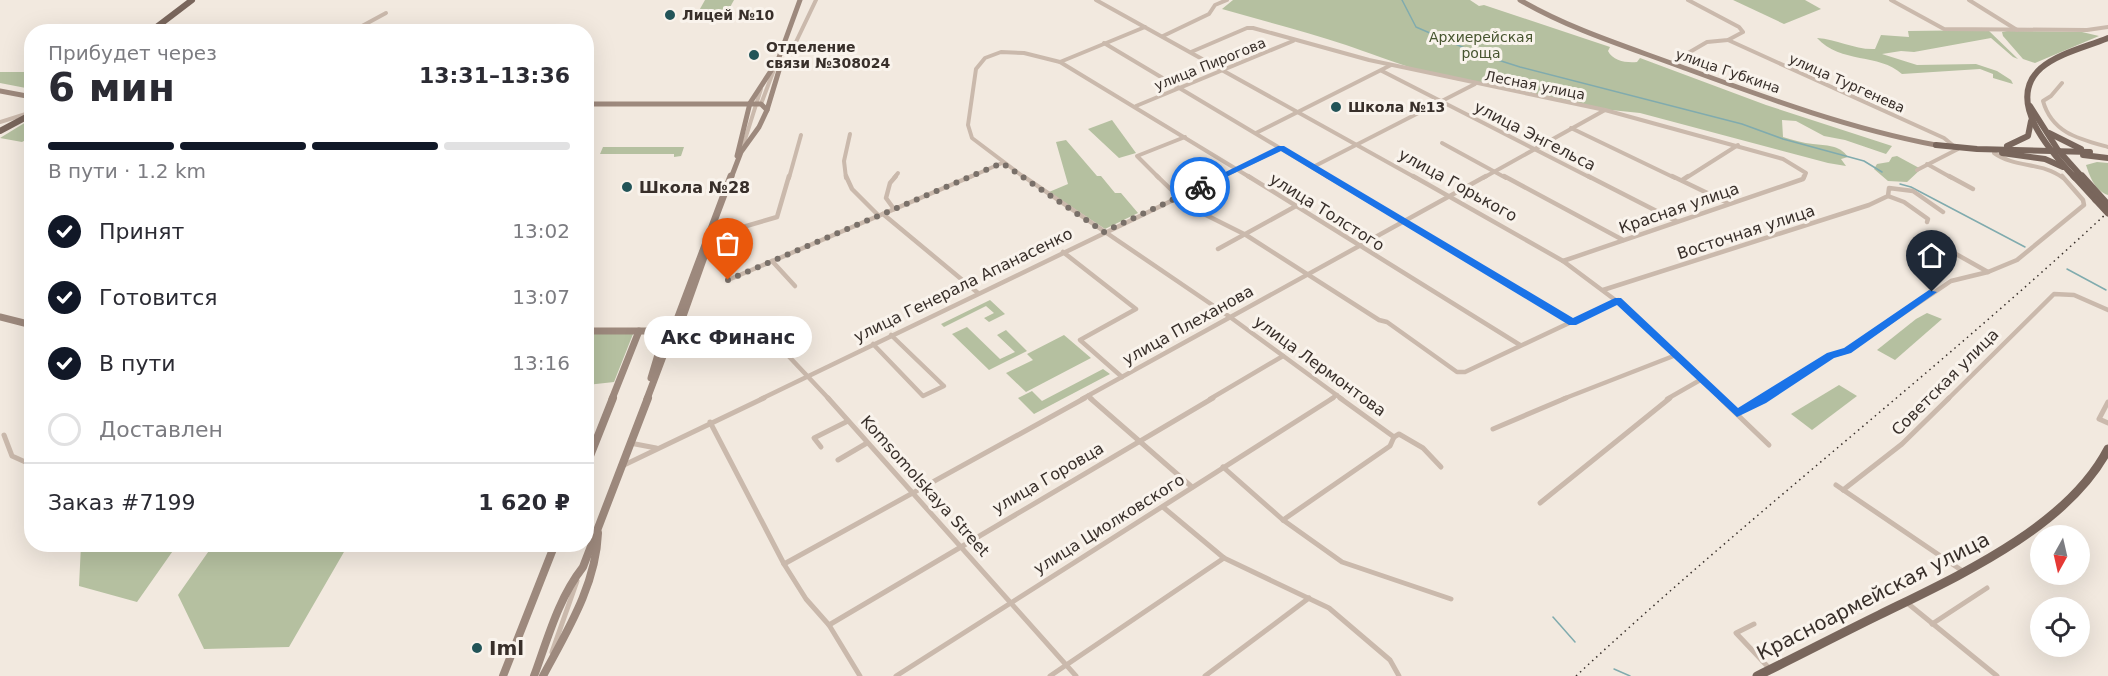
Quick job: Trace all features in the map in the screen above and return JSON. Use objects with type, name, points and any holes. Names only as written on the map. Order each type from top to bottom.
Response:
[{"type":"main road","points":[[160,24],[192,0]]},
{"type":"main road","points":[[736,165],[743,122],[756,103],[763,82],[778,60],[800,0]]},
{"type":"main road","name":"улица Губкина","points":[[1520,0],[1565,24],[1838,121],[1956,148],[2056,152]]},
{"type":"main road","points":[[1994,150],[2028,136],[2031,120],[2029,86],[2039,69],[2105,40]]},
{"type":"main road","points":[[594,538],[647,398],[670,329],[741,152],[759,127],[767,110],[780,67],[778,60]]},
{"type":"main road","points":[[0,92],[24,96]]},
{"type":"main road","points":[[594,104],[756,103],[767,110]]},
{"type":"main road","points":[[2029,105],[2046,130],[2056,152],[2078,171],[2108,213]]},
{"type":"main road","points":[[0,131],[24,118]]},
{"type":"main road","points":[[2031,120],[2067,169],[2108,205]]},
{"type":"main road","points":[[2046,130],[2091,154]]},
{"type":"main road","points":[[1994,150],[2045,159],[2067,169]]},
{"type":"main road","points":[[2006,153],[2056,152],[2108,157]]},
{"type":"main road","points":[[2078,171],[2079,161],[2091,154]]},
{"type":"main road","points":[[594,331],[670,329],[678,331],[703,261],[705,245]]},
{"type":"main road","points":[[0,317],[24,323]]},
{"type":"main road","points":[[594,447],[643,331]]},
{"type":"main road","name":"Красноармейская улица","points":[[1757,676],[1966,573],[2039,527],[2075,494],[2105,461],[2108,449]]},
{"type":"main road","points":[[543,676],[579,609],[597,557],[598,528]]},
{"type":"main road","points":[[503,676],[552,552]]},
{"type":"main road","points":[[534,676],[557,612],[588,552]]},
{"type":"street","points":[[781,48],[795,44],[806,27],[816,0]]},
{"type":"street","name":"улица Горького","points":[[1096,0],[1299,111],[1563,261],[1618,300],[1769,444]]},
{"type":"street","points":[[1163,36],[1209,14],[1215,5],[1227,0]]},
{"type":"street","points":[[1671,63],[1707,42],[1728,40],[1743,30],[1688,0]]},
{"type":"street","points":[[1891,0],[1944,29],[2087,30],[2108,27]]},
{"type":"street","points":[[1969,0],[2017,30]]},
{"type":"street","points":[[366,24],[386,13]]},
{"type":"street","points":[[1060,62],[1145,27]]},
{"type":"street","name":"Лесная улица","points":[[1191,52],[1247,28],[1475,84],[1493,85],[1605,110],[1737,145],[1792,163],[1806,173],[1803,179]]},
{"type":"street","name":"улица Тургенева","points":[[1728,40],[1944,138],[1956,148]]},
{"type":"street","name":"улица Пирогова","points":[[1136,106],[1293,41]]},
{"type":"street","points":[[1104,43],[1572,322]]},
{"type":"street","name":"улица Толстого","points":[[976,69],[985,58],[1001,52],[1024,53],[1060,62],[1136,106],[1520,345]]},
{"type":"street","points":[[741,152],[756,103],[778,60]]},
{"type":"street","points":[[1256,133],[1382,71],[1391,64]]},
{"type":"street","name":"улица Лермонтова","points":[[976,69],[968,130],[972,138],[1002,163],[1230,316],[1394,437],[1399,434],[1410,438],[1432,455],[1442,467]]},
{"type":"street","name":"улица Энгельса","points":[[1382,71],[1676,221]]},
{"type":"street","points":[[2062,83],[2051,96],[2043,101],[2049,120],[2074,138],[2108,147]]},
{"type":"street","points":[[1313,167],[1475,84]]},
{"type":"street","name":"улица Плеханова","points":[[784,564],[1605,110]]},
{"type":"street","points":[[0,122],[24,115]]},
{"type":"street","points":[[1570,128],[1728,203]]},
{"type":"street","points":[[850,134],[845,150],[846,181],[852,192],[978,293]]},
{"type":"street","points":[[709,233],[736,229],[777,217],[801,135]]},
{"type":"street","points":[[1185,137],[1137,156],[1188,206],[1246,235],[1379,320],[1387,322],[1453,370],[1465,372],[1618,300]]},
{"type":"street","points":[[2066,142],[2074,138]]},
{"type":"street","points":[[1442,143],[1623,240]]},
{"type":"street","points":[[1682,180],[1737,145]]},
{"type":"street","name":"улица Генерала Апанасенко","points":[[622,466],[1281,148]]},
{"type":"street","points":[[1917,170],[1956,148]]},
{"type":"street","points":[[1737,413],[1762,400],[1831,356],[1848,351],[1951,281],[1988,272],[2017,260],[2071,218],[2084,203],[2059,174],[2041,167],[2007,160],[1994,150]]},
{"type":"street","points":[[728,280],[1002,163]]},
{"type":"street","points":[[1928,164],[1972,189]]},
{"type":"street","points":[[894,209],[886,198],[898,173]]},
{"type":"street","name":"Красная улица","points":[[1563,261],[1803,179]]},
{"type":"street","points":[[1927,222],[1928,219],[1909,206],[1895,197],[1888,196],[1889,188],[1913,191],[1943,212]]},
{"type":"street","name":"Восточная улица","points":[[1603,290],[1869,205],[1888,196]]},
{"type":"street","points":[[1218,249],[1296,206]]},
{"type":"street","points":[[1924,236],[1988,272]]},
{"type":"street","points":[[1064,252],[1136,309],[1080,340],[1122,377]]},
{"type":"street","points":[[772,261],[795,286]]},
{"type":"street","name":"Советская улица","points":[[1843,490],[1902,444],[2054,294],[2064,293],[2108,310]]},
{"type":"street","name":"Komsomolskaya Street","points":[[746,322],[766,332],[808,375],[1077,676]]},
{"type":"street","points":[[873,344],[924,396],[944,386],[891,335]]},
{"type":"street","points":[[1493,429],[1598,384],[1677,355]]},
{"type":"street","name":"улица Горовца","points":[[829,625],[960,545],[1283,356]]},
{"type":"street","points":[[1540,503],[1660,403],[1702,379]]},
{"type":"street","name":"улица Циолковского","points":[[897,676],[1337,394]]},
{"type":"street","points":[[1088,396],[1192,487]]},
{"type":"street","points":[[2108,402],[2099,419],[2108,423]]},
{"type":"street","points":[[821,447],[814,438],[848,421]]},
{"type":"street","points":[[710,422],[784,564],[806,599],[829,625],[860,676]]},
{"type":"street","points":[[1,435],[12,456],[24,461]]},
{"type":"street","points":[[1283,520],[1390,446],[1394,437]]},
{"type":"street","points":[[630,443],[656,448]]},
{"type":"street","points":[[838,460],[867,443]]},
{"type":"street","points":[[1223,467],[1283,520],[1342,562],[1451,599]]},
{"type":"street","points":[[1836,485],[1966,573]]},
{"type":"street","points":[[1163,507],[1224,558],[1329,608],[1390,660],[1399,676]]},
{"type":"street","points":[[1050,676],[1224,558]]},
{"type":"street","points":[[547,666],[582,567]]},
{"type":"street","points":[[1932,624],[1987,588]]},
{"type":"street","points":[[1205,676],[1309,598]]},
{"type":"street","points":[[1906,602],[1996,676]]},
{"type":"street","points":[[1754,624],[1736,633],[1770,669]]},
{"type":"green space","points":[[705,0],[734,0],[724,18],[696,16]]},
{"type":"green space","name":"Архиерейская роща","points":[[1233,0],[1470,0],[1479,6],[1484,5],[1610,47],[1608,51],[1610,54],[1620,61],[1637,62],[1640,58],[1766,105],[1892,146],[1886,154],[1845,140],[1824,136],[1796,121],[1782,120],[1783,137],[1836,148],[1848,157],[1841,159],[1846,166],[1828,163],[1640,113],[1601,109],[1492,84],[1456,80],[1437,75],[1331,40],[1222,9]]},
{"type":"green space","points":[[1733,0],[1805,0],[1821,9],[1784,24]]},
{"type":"green space","points":[[1988,30],[2018,59],[1991,38],[1914,52],[1901,51],[1882,54],[1917,65],[1976,64],[1997,71],[2011,80],[2013,84],[1993,78],[1993,74],[1980,69],[1902,74],[1882,63],[1837,52],[1817,38],[1860,48],[1875,49],[1881,35],[1909,37],[1908,31]]},
{"type":"green space","points":[[2002,32],[2082,32],[2099,36],[2035,63],[2023,59],[2003,36]]},
{"type":"green space","points":[[0,72],[24,72],[24,88],[0,83]]},
{"type":"green space","points":[[1112,120],[1136,153],[1119,158],[1088,129]]},
{"type":"green space","points":[[24,123],[24,141],[0,138]]},
{"type":"green space","points":[[1066,140],[1097,176],[1101,176],[1115,193],[1121,193],[1138,213],[1105,229],[1049,192],[1068,184],[1056,142]]},
{"type":"green space","points":[[603,147],[684,147],[681,156],[674,157],[674,154],[600,154]]},
{"type":"green space","points":[[1897,156],[1921,169],[1907,182],[1888,181],[1874,169],[1877,164],[1889,162],[1892,157]]},
{"type":"green space","points":[[2097,162],[2108,163],[2108,195],[2096,187],[2086,165]]},
{"type":"green space","points":[[990,300],[1005,314],[989,322],[984,318],[994,313],[986,306],[944,327],[941,324]]},
{"type":"green space","points":[[1927,313],[1942,319],[1895,360],[1877,350],[1916,319]]},
{"type":"green space","points":[[967,327],[1000,359],[1015,352],[997,335],[1006,330],[1027,351],[989,370],[952,334]]},
{"type":"green space","points":[[594,334],[633,334],[614,382],[594,384]]},
{"type":"green space","points":[[1064,335],[1091,358],[1026,392],[1006,373],[1033,360],[1027,354]]},
{"type":"green space","points":[[1103,369],[1110,374],[1034,414],[1018,398],[1032,391],[1042,401]]},
{"type":"green space","points":[[1839,385],[1857,396],[1812,430],[1791,414]]},
{"type":"green space","points":[[81,552],[172,552],[137,602],[79,586]]},
{"type":"green space","points":[[208,552],[344,552],[289,647],[204,649],[178,595]]},
{"type":"waterway","points":[[1402,0],[1416,27],[1476,53],[1520,67],[1742,124],[1783,139],[1864,161],[1882,172]]},
{"type":"waterway","points":[[1900,184],[1911,187],[2025,247]]},
{"type":"waterway","points":[[2067,269],[2106,290]]},
{"type":"waterway","points":[[1553,617],[1575,642]]},
{"type":"waterway","points":[[1614,669],[1630,676]]},
{"type":"railway","points":[[1576,676],[1708,558],[1976,330],[2108,212]]},
{"type":"way so far","points":[[728,280],[1002,163],[1104,232],[1200,187]]},
{"type":"place","name":"Лицей №10","points":[[670,15]]},
{"type":"place","name":"Отделение связи №308024","points":[[754,55]]},
{"type":"place","name":"Школа №13","points":[[1336,107]]},
{"type":"place","name":"Школа №28","points":[[627,187]]},
{"type":"place","name":"Акс Финанс","points":[[728,280]]},
{"type":"place","name":"Iml","points":[[477,648]]},
{"type":"route","points":[[1200,187],[1281,148],[1572,322],[1618,300],[1737,413],[1762,400],[1831,356],[1848,351],[1932,292]]}]
